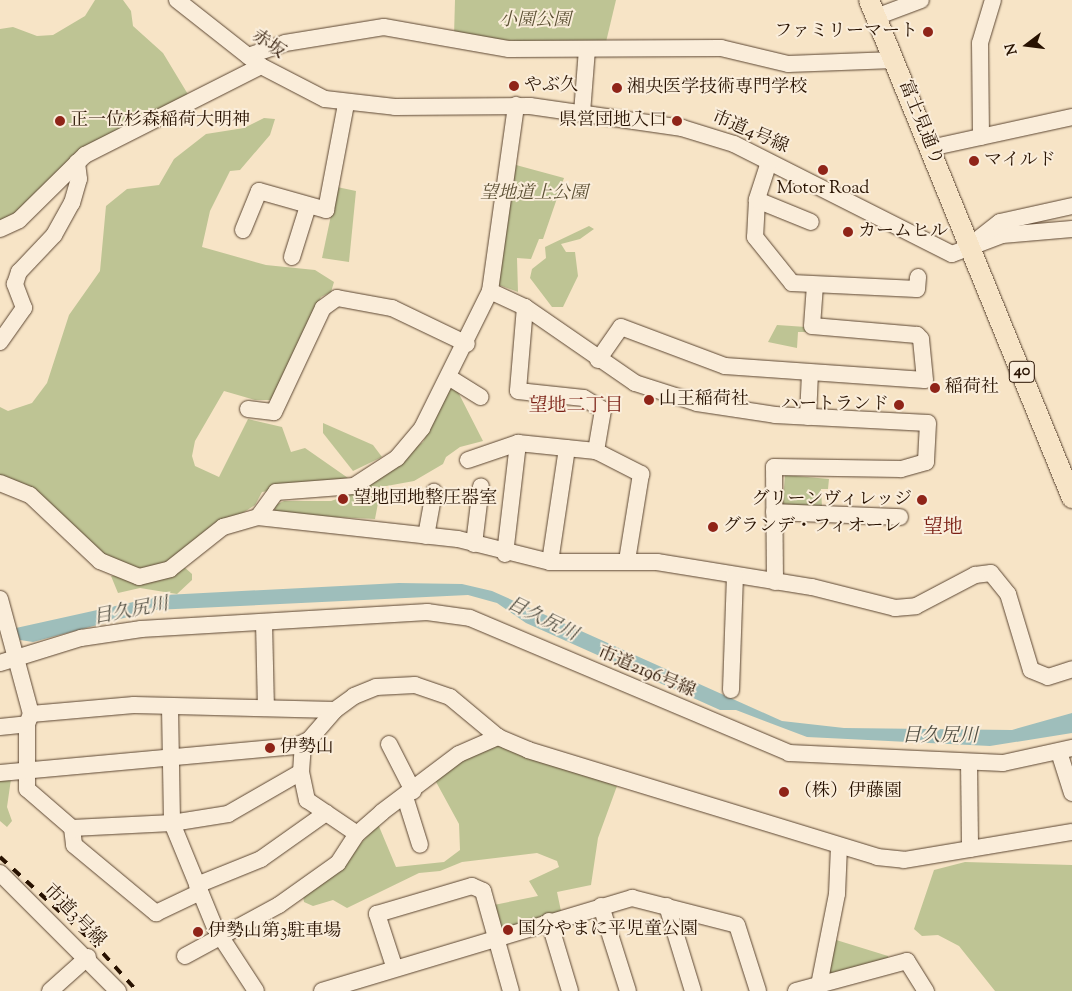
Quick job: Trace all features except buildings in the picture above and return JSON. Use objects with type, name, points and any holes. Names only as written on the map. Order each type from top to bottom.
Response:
[{"type":"main road","name":"富士見通り","points":[[873,9],[970,247]]},
{"type":"main road","name":"40","points":[[970,247],[1072,498]]},
{"type":"street","name":"赤坂","points":[[177,0],[248,56],[304,92],[346,104]]},
{"type":"street","points":[[873,9],[921,0]]},
{"type":"street","points":[[982,137],[980,42],[993,0]]},
{"type":"street","points":[[248,56],[285,43],[384,27],[509,49],[721,48],[788,64],[894,60]]},
{"type":"street","points":[[582,113],[587,50]]},
{"type":"street","points":[[0,229],[25,216],[77,162],[262,66]]},
{"type":"street","points":[[243,230],[260,192],[326,210],[346,104]]},
{"type":"street","name":"市道4号線","points":[[346,104],[516,105],[582,113],[696,132],[769,162],[952,254],[1002,234],[1072,229]]},
{"type":"street","points":[[258,517],[276,492],[354,486],[397,458],[422,428],[467,344],[490,291],[516,105]]},
{"type":"street","points":[[930,148],[1072,117]]},
{"type":"street","points":[[0,342],[24,308],[15,284],[19,272],[54,235],[74,197],[80,179],[77,162]]},
{"type":"street","points":[[769,162],[757,200],[755,237],[792,282],[815,285],[917,289],[918,277]]},
{"type":"street","points":[[757,200],[811,222]]},
{"type":"street","points":[[292,257],[308,206]]},
{"type":"street","points":[[970,247],[1000,222],[1072,206]]},
{"type":"street","points":[[598,360],[621,327],[725,366],[810,374],[925,380],[922,339],[917,335],[812,326],[815,285]]},
{"type":"street","points":[[490,291],[525,307],[598,360],[635,383],[697,403],[731,411],[928,423],[926,462],[901,469],[774,467],[775,582]]},
{"type":"street","points":[[248,409],[274,412],[323,308],[337,298],[392,308],[467,344]]},
{"type":"street","points":[[525,307],[518,391],[584,398],[603,410],[596,451]]},
{"type":"street","points":[[808,417],[810,374]]},
{"type":"street","points":[[450,378],[481,397]]},
{"type":"street","points":[[468,460],[518,443],[596,451],[641,474],[627,560]]},
{"type":"street","points":[[505,554],[518,443]]},
{"type":"street","points":[[550,562],[567,448]]},
{"type":"street","points":[[0,484],[30,495],[100,562],[139,577],[170,569],[223,527],[258,517],[426,536],[474,544],[505,554],[550,562],[627,560],[775,582],[899,608],[928,601],[975,575],[991,572],[1008,594],[1031,670],[1053,677],[1072,670]]},
{"type":"street","points":[[474,544],[481,486]]},
{"type":"street","points":[[426,536],[434,492]]},
{"type":"street","points":[[774,512],[826,509],[900,517]]},
{"type":"street","points":[[731,690],[735,576]]},
{"type":"street","points":[[0,599],[16,653],[29,719],[27,789],[72,828],[74,845],[156,913],[198,888],[261,859],[326,813]]},
{"type":"street","name":"市道2196号線","points":[[0,663],[16,653],[81,638],[141,629],[427,612],[470,618],[789,753],[1003,763],[1065,750]]},
{"type":"street","points":[[264,622],[266,708]]},
{"type":"street","points":[[358,834],[307,800],[301,772],[303,744],[335,710],[376,687],[415,685],[450,697],[498,737],[666,795],[839,847],[904,860],[1072,832]]},
{"type":"street","points":[[170,707],[172,823],[198,888],[221,935],[256,991]]},
{"type":"street","points":[[0,727],[29,719],[170,707],[335,710]]},
{"type":"street","points":[[185,956],[280,905],[338,863],[358,834],[459,754],[498,737]]},
{"type":"street","points":[[0,773],[303,744]]},
{"type":"street","points":[[389,744],[409,794],[420,845]]},
{"type":"street","points":[[1065,750],[1072,793]]},
{"type":"street","points":[[969,762],[970,849]]},
{"type":"street","points":[[72,828],[172,823],[228,814],[301,772]]},
{"type":"street","points":[[819,984],[837,894],[839,847]]},
{"type":"street","name":"市道3号線","points":[[0,873],[88,957],[118,991]]},
{"type":"street","points":[[394,966],[376,914],[472,886],[483,891],[511,991]]},
{"type":"street","points":[[322,991],[394,966],[632,898],[737,925],[758,991]]},
{"type":"street","points":[[601,906],[628,991]]},
{"type":"street","points":[[667,906],[693,991]]},
{"type":"street","points":[[549,921],[570,991]]},
{"type":"street","points":[[50,991],[88,957]]},
{"type":"street","points":[[796,991],[907,962],[926,991]]},
{"type":"green space","points":[[95,0],[123,0],[131,11],[133,26],[163,53],[189,96],[93,149],[65,180],[0,223],[0,29],[13,27],[37,36],[53,35],[85,16]]},
{"type":"green space","name":"小園公園","points":[[455,0],[616,0],[606,42],[532,42],[454,36]]},
{"type":"green space","points":[[264,118],[275,119],[270,135],[240,170],[230,171],[210,211],[202,247],[266,265],[315,270],[334,282],[331,292],[321,297],[313,312],[278,393],[270,400],[255,400],[224,391],[195,441],[192,456],[195,466],[219,477],[248,419],[282,427],[291,452],[305,448],[348,478],[262,492],[255,505],[151,572],[116,564],[0,478],[0,407],[8,411],[32,403],[47,383],[69,315],[100,271],[106,206],[127,189],[159,185],[174,159],[206,134],[244,128]]},
{"type":"green space","name":"望地道上公園","points":[[516,165],[564,178],[543,239],[539,239],[531,259],[517,258],[518,292],[496,284]]},
{"type":"green space","points":[[337,187],[356,191],[349,262],[322,258]]},
{"type":"green space","points":[[589,226],[594,229],[580,239],[561,244],[566,252],[575,252],[578,276],[563,307],[552,307],[530,278],[532,269],[546,258],[545,247]]},
{"type":"green space","points":[[777,325],[806,327],[806,332],[798,332],[797,348],[768,342]]},
{"type":"green space","points":[[450,387],[458,392],[483,441],[460,447],[446,457],[443,464],[414,481],[381,487],[375,519],[275,514],[275,505],[284,501],[331,501],[351,494],[423,442]]},
{"type":"green space","points":[[323,423],[373,445],[382,457],[353,471],[323,433]]},
{"type":"green space","points":[[785,475],[829,479],[828,489],[821,489],[822,507],[788,509],[783,504]]},
{"type":"green space","points":[[183,566],[192,574],[192,580],[177,594],[140,588],[118,593],[111,576]]},
{"type":"green space","points":[[497,745],[617,786],[598,838],[591,885],[557,892],[561,911],[497,931],[489,906],[538,896],[529,881],[559,867],[557,861],[537,853],[462,862],[440,871],[419,873],[347,908],[333,900],[313,906],[304,902],[303,896],[346,860],[378,824],[396,867],[444,862],[460,850],[459,824],[435,780],[455,761]]},
{"type":"green space","points":[[11,779],[7,807],[12,821],[7,827],[0,821],[0,780]]},
{"type":"green space","points":[[965,862],[1072,865],[1072,991],[995,991],[959,946],[938,935],[922,936],[914,929],[934,870]]},
{"type":"green space","points":[[833,939],[888,956],[889,960],[830,974],[825,971]]},
{"type":"water","name":"目久尻川","points":[[399,583],[462,584],[492,591],[782,721],[844,728],[1012,730],[1072,713],[1072,733],[990,746],[807,737],[736,710],[720,710],[526,623],[497,603],[468,595],[154,610],[33,642],[20,640],[16,628],[165,595]]},
{"type":"railway","points":[[0,857],[91,940],[137,991]]},
{"type":"place","name":"ファミリーマート","points":[[928,32]]},
{"type":"place","name":"やぶ久","points":[[514,86]]},
{"type":"place","name":"湘央医学技術専門学校","points":[[617,88]]},
{"type":"place","name":"正一位杉森稲荷大明神","points":[[60,121]]},
{"type":"place","name":"県営団地入口","points":[[677,121]]},
{"type":"place","name":"マイルド","points":[[974,161]]},
{"type":"place","name":"Motor Road","points":[[823,170]]},
{"type":"place","name":"カームヒル","points":[[848,232]]},
{"type":"place","name":"稲荷社","points":[[935,388]]},
{"type":"place","name":"山王稲荷社","points":[[649,400]]},
{"type":"place","name":"ハートランド","points":[[899,405]]},
{"type":"place","name":"望地団地整圧器室","points":[[343,499]]},
{"type":"place","name":"グリーンヴィレッジ","points":[[922,500]]},
{"type":"place","name":"グランデ・フィオーレ","points":[[713,527]]},
{"type":"place","name":"伊勢山","points":[[270,748]]},
{"type":"place","name":"（株）伊藤園","points":[[784,792]]},
{"type":"place","name":"国分やまに平児童公園","points":[[508,930]]},
{"type":"place","name":"伊勢山第3駐車場","points":[[198,932]]},
{"type":"district","name":"望地二丁目","points":[[576,407]]},
{"type":"district","name":"望地","points":[[943,528]]}]
